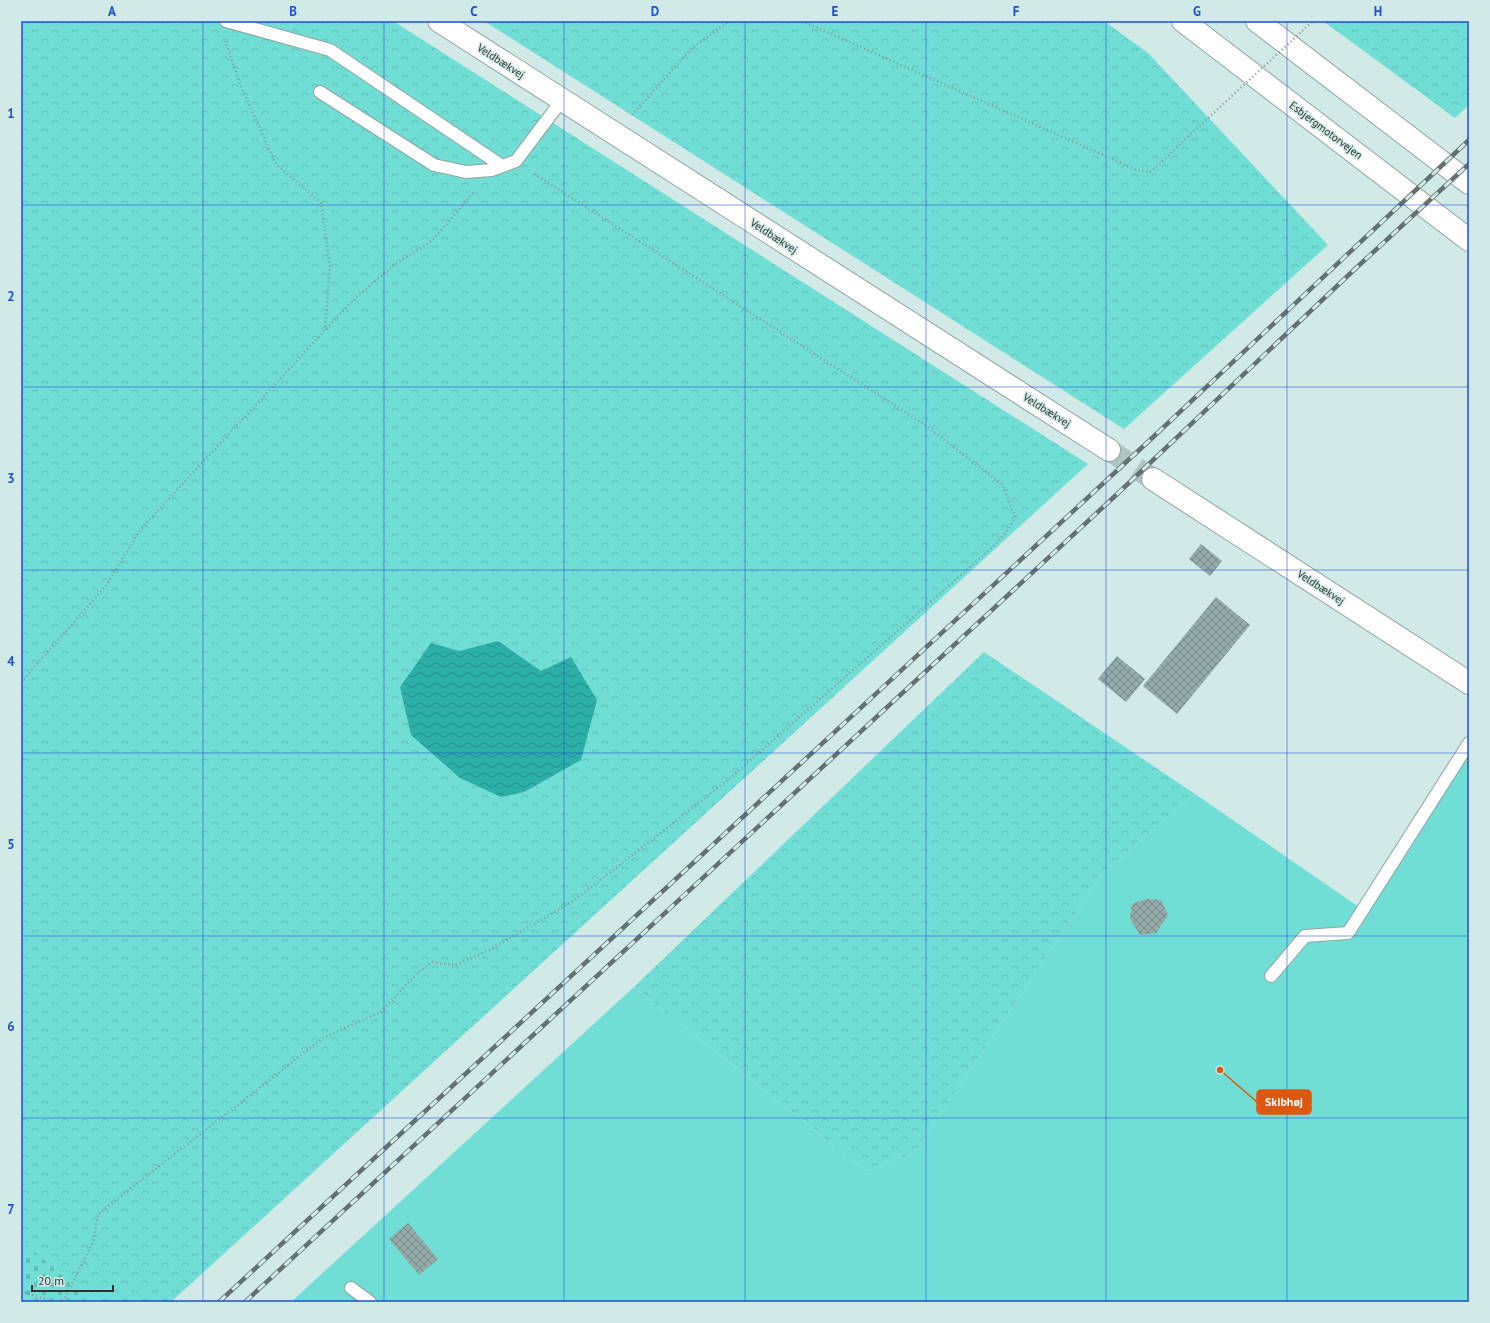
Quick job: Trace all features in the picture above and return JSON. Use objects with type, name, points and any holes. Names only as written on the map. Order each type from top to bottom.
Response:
[{"type":"main road","name":"Veldbækvej","points":[[439,21],[1109,450]]},
{"type":"main road","name":"Esbjergmotorvejen","points":[[1183,21],[1469,240]]},
{"type":"main road","points":[[1257,21],[1469,183]]},
{"type":"main road","name":"Veldbækvej","points":[[1153,479],[1469,683]]},
{"type":"lane","points":[[226,21],[330,50],[497,168]]},
{"type":"lane","points":[[320,92],[434,165],[466,172],[497,168],[516,162],[562,100]]},
{"type":"lane","points":[[1271,976],[1305,936],[1348,934],[1469,743]]},
{"type":"lane","points":[[351,1288],[370,1302]]},
{"type":"path","points":[[615,134],[691,49],[728,21]]},
{"type":"path","points":[[802,21],[1137,170],[1150,172],[1313,21]]},
{"type":"path","points":[[224,36],[242,89],[276,164],[321,203],[330,266],[325,331]]},
{"type":"path","points":[[58,1302],[65,1297],[93,1243],[98,1214],[323,1038],[381,1012],[417,973],[432,962],[456,965],[491,949],[575,900],[740,770],[994,546],[1010,527],[1015,516],[1002,484],[922,423],[516,162]]},
{"type":"path","points":[[21,682],[106,586],[140,530],[355,298],[395,264],[432,242],[497,168]]},
{"type":"path","points":[[21,1291],[53,1302]]},
{"type":"green space","points":[[21,21],[393,21],[1088,464],[171,1302],[21,1302],[31,1250],[21,1241]]},
{"type":"green space","points":[[484,21],[1104,21],[1148,53],[1328,245],[1124,429]]},
{"type":"green space","points":[[1323,21],[1469,21],[1469,105],[1455,118]]},
{"type":"green space","points":[[984,652],[1195,794],[1102,874],[915,1152],[866,1171],[634,987]]},
{"type":"green space","points":[[1469,748],[1469,1302],[291,1302],[634,987],[866,1171],[915,1152],[1102,874],[1195,794],[1359,907]]},
{"type":"green space","points":[[21,1241],[32,1250],[96,1302],[21,1302]]},
{"type":"water","points":[[498,641],[541,671],[571,657],[597,700],[581,760],[524,792],[501,797],[460,778],[411,735],[400,687],[431,643],[459,651]]},
{"type":"building","points":[[1201,544],[1222,561],[1210,576],[1189,559]]},
{"type":"building","points":[[1216,597],[1250,625],[1177,714],[1143,686]]},
{"type":"building","points":[[1117,656],[1145,679],[1126,702],[1098,679]]},
{"type":"building","points":[[1146,899],[1161,900],[1168,915],[1156,933],[1140,935],[1130,919],[1132,904]]},
{"type":"building","points":[[408,1223],[438,1259],[419,1275],[389,1239]]},
{"type":"tunnel","points":[[1109,450],[1153,479]]},
{"type":"railway","points":[[219,1302],[1150,440],[1469,140]]},
{"type":"railway","points":[[245,1302],[1114,497],[1355,269],[1469,164]]},
{"type":"place","name":"Skibhøj","points":[[1220,1070]]}]
